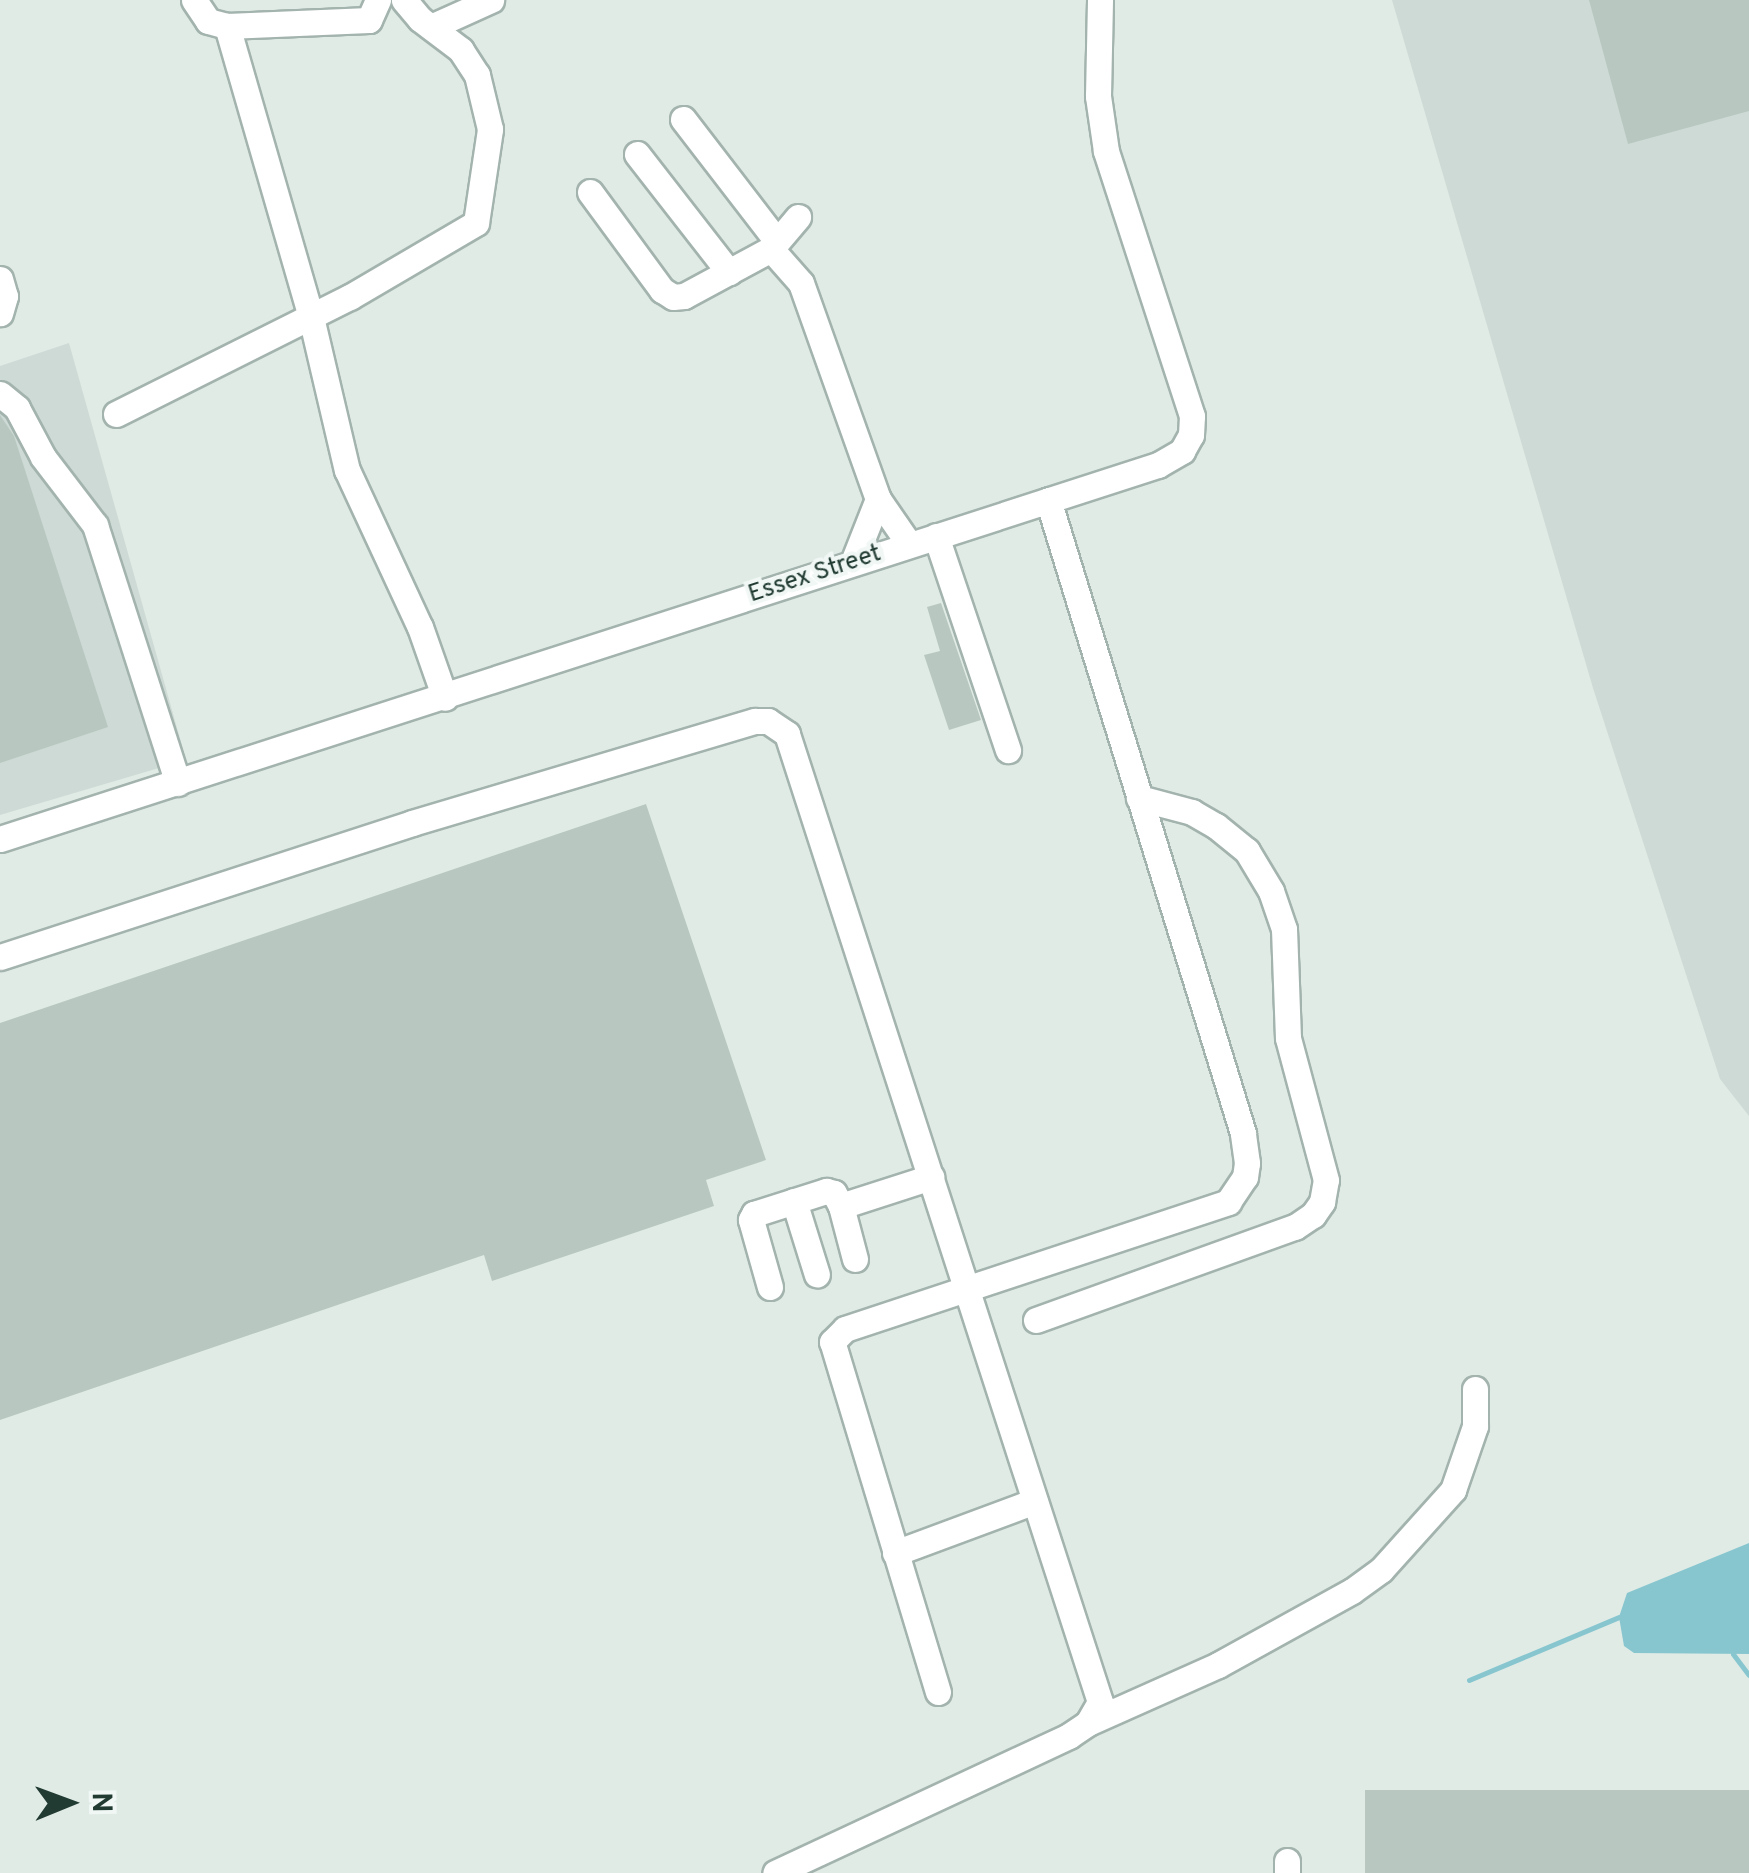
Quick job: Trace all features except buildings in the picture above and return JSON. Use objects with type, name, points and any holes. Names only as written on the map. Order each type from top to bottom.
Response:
[{"type":"street","points":[[116,414],[311,318],[476,223],[490,129],[473,65],[426,22],[373,10],[226,26],[208,21],[194,0]]},
{"type":"street","name":"Essex Street","points":[[0,839],[445,698],[1171,459],[1188,443],[1192,426],[1106,150],[1097,78],[1100,0]]},
{"type":"street","points":[[426,22],[486,2]]},
{"type":"street","points":[[226,26],[311,318],[350,480],[420,627],[445,698]]},
{"type":"street","points":[[684,119],[801,283],[878,499],[909,544]]},
{"type":"street","points":[[638,154],[729,272]]},
{"type":"street","points":[[590,192],[662,290],[673,297],[684,296],[774,245],[798,217]]},
{"type":"street","points":[[0,278],[5,296],[0,314]]},
{"type":"street","points":[[0,394],[17,408],[43,457],[95,525],[178,783]]},
{"type":"street","points":[[854,562],[878,499]]},
{"type":"street","points":[[938,1692],[832,1342],[845,1329],[1228,1202],[1246,1178],[1243,1133],[1048,500]]},
{"type":"street","points":[[936,536],[1008,750]]},
{"type":"street","points":[[0,957],[412,823],[768,720],[792,742],[1100,1702],[1088,1723]]},
{"type":"street","points":[[1036,1320],[1295,1227],[1313,1215],[1324,1191],[1326,1180],[1306,1094],[1288,1038],[1284,929],[1271,891],[1247,851],[1216,826],[1192,812],[1139,798]]},
{"type":"street","points":[[841,1206],[931,1178]]},
{"type":"street","points":[[770,1288],[751,1220],[754,1214],[831,1191],[841,1206],[856,1259]]},
{"type":"street","points":[[794,1201],[816,1275]]},
{"type":"street","points":[[775,1873],[1218,1665],[1352,1591],[1381,1570],[1452,1490],[1475,1426],[1474,1390]]},
{"type":"street","points":[[895,1553],[1035,1501]]},
{"type":"shaded area","points":[[1392,0],[1749,0],[1749,1116],[1720,1079],[1593,688]]},
{"type":"shaded area","points":[[69,343],[186,760],[0,815],[0,366]]},
{"type":"water","points":[[1749,1543],[1749,1654],[1634,1653],[1624,1646],[1619,1617],[1627,1593]]},
{"type":"waterway","points":[[1469,1680],[1619,1617]]},
{"type":"waterway","points":[[1733,1654],[1749,1675]]}]
